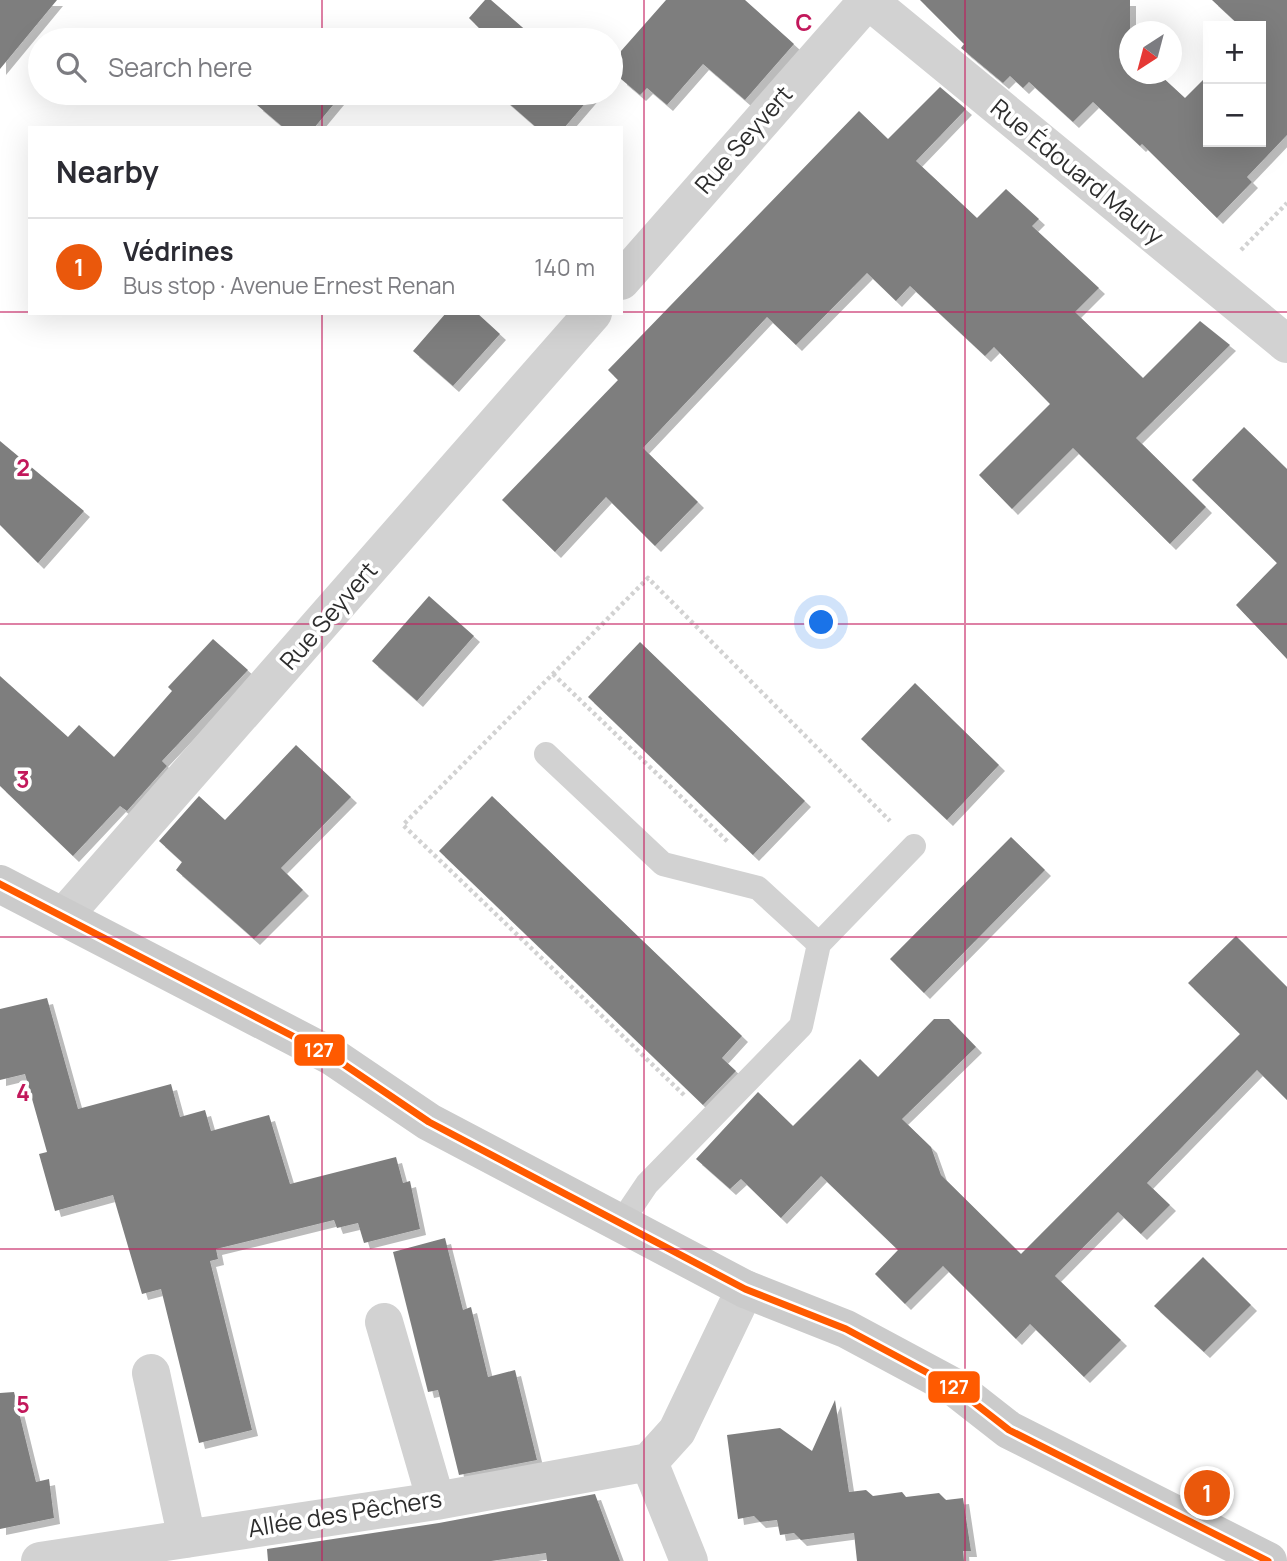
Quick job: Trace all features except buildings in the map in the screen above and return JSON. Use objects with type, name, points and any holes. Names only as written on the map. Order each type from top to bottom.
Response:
[{"type":"street","name":"Rue Seyvert","points":[[623,279],[868,0]]},
{"type":"street","name":"Rue Édouard Maury","points":[[868,0],[1287,344]]},
{"type":"street","name":"Rue Seyvert","points":[[63,917],[591,315]]},
{"type":"street","points":[[0,884],[333,1057],[429,1122],[620,1224],[745,1289],[846,1329],[954,1387],[1009,1430],[1268,1561]]},
{"type":"street","points":[[689,1561],[649,1462],[677,1431],[745,1289]]},
{"type":"street","points":[[384,1322],[436,1501]]},
{"type":"street","points":[[151,1373],[187,1539]]},
{"type":"street","name":"Allée des Pêchers","points":[[40,1561],[436,1501],[649,1462]]},
{"type":"lane","points":[[546,754],[663,864],[758,888],[819,944]]},
{"type":"lane","points":[[620,1224],[647,1184],[801,1026],[819,944],[914,846]]},
{"type":"path","points":[[1210,282],[1287,203]]},
{"type":"path","points":[[553,674],[752,865],[758,888]]},
{"type":"transit line","name":"127","points":[[0,884],[333,1057],[429,1122],[745,1289],[846,1329],[954,1387],[1009,1430],[1268,1561]]},
{"type":"place","name":"Védrines","points":[[1207,1493]]}]
